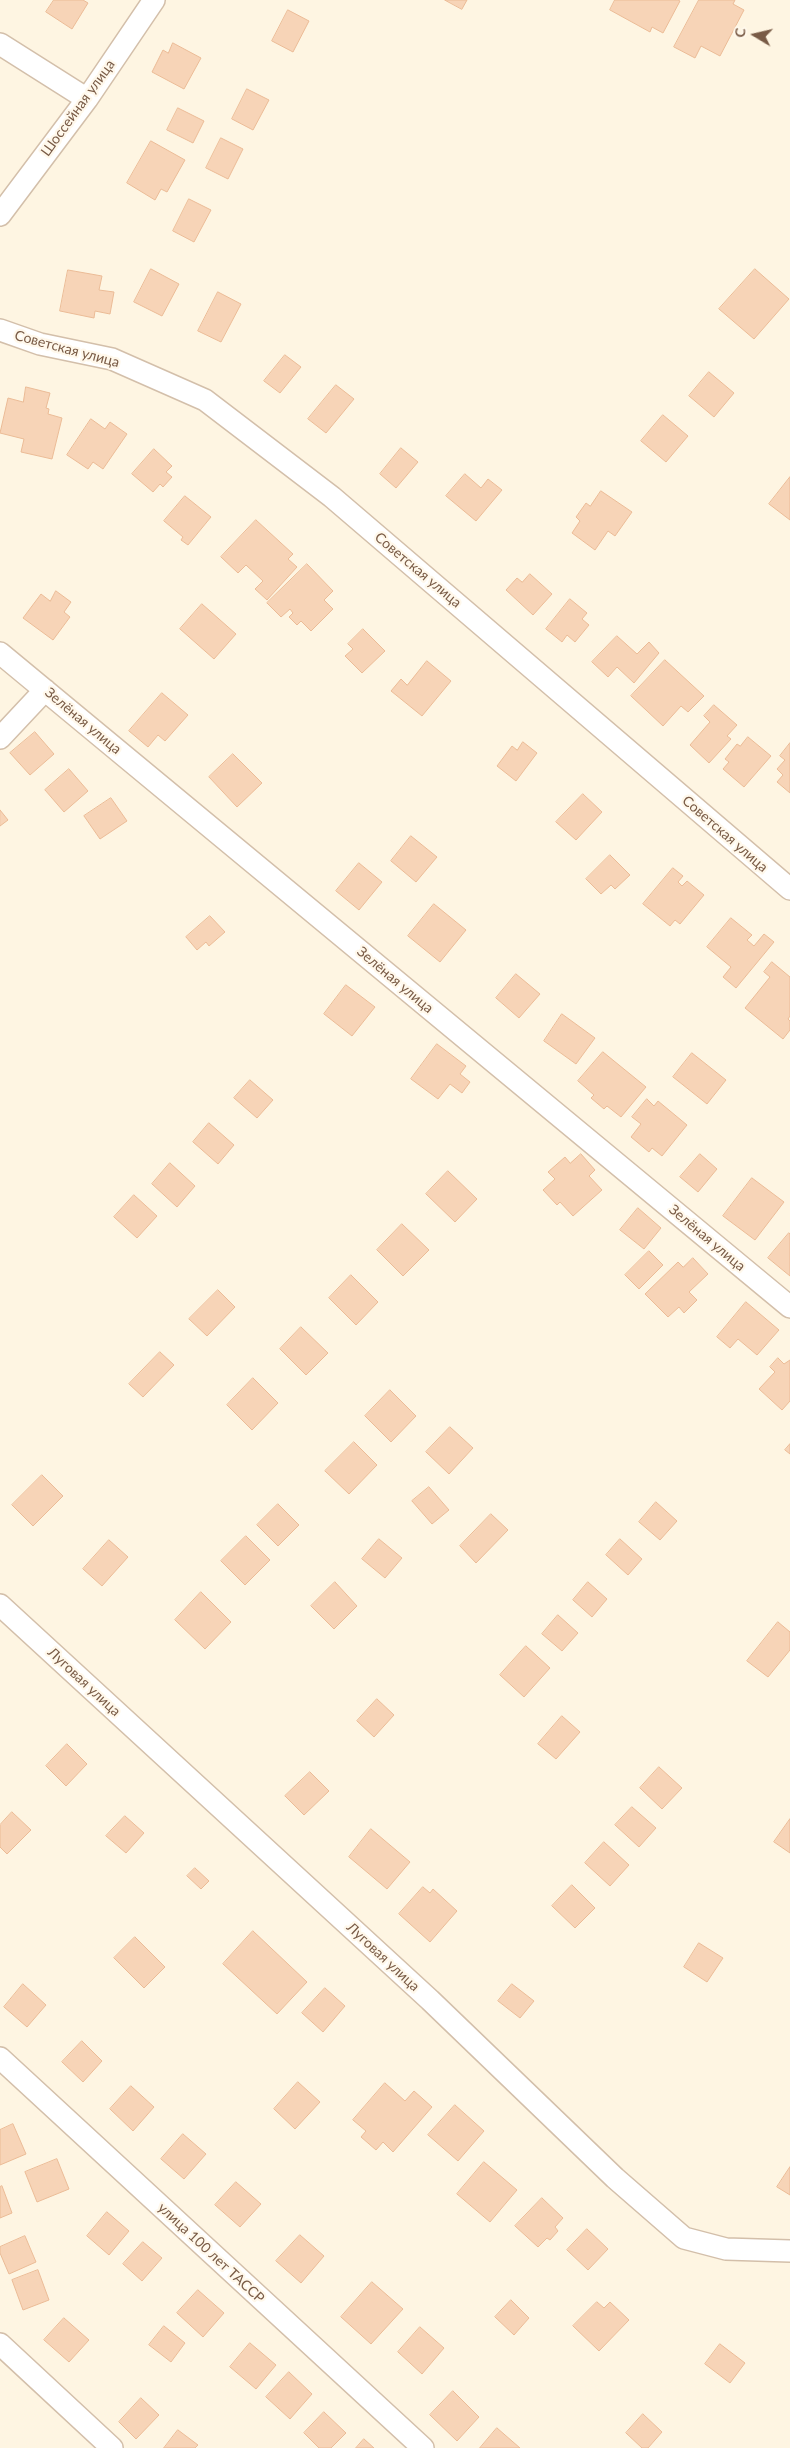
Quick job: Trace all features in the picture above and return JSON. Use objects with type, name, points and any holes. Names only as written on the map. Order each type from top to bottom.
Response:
[{"type":"street","name":"Шоссейная улица","points":[[0,215],[87,99],[154,0]]},
{"type":"street","points":[[0,44],[87,99]]},
{"type":"street","name":"Советская улица","points":[[0,330],[40,344],[112,359],[205,400],[332,497],[790,890]]},
{"type":"street","name":"Зелёная улица","points":[[0,653],[790,1307]]},
{"type":"street","points":[[0,738],[46,690]]},
{"type":"street","name":"Луговая улица","points":[[0,1605],[435,2005],[615,2178],[684,2238],[726,2249],[790,2251]]},
{"type":"street","name":"улица 100 лет ТАССР","points":[[0,2058],[423,2448]]},
{"type":"street","points":[[0,2344],[112,2448]]},
{"type":"building","points":[[54,0],[83,0],[88,3],[72,29],[46,12]]},
{"type":"building","points":[[445,0],[467,0],[462,9]]},
{"type":"building","points":[[615,0],[680,1],[663,33],[652,27],[650,32],[610,10]]},
{"type":"building","points":[[699,0],[735,0],[733,4],[744,10],[720,56],[701,46],[695,58],[674,47]]},
{"type":"building","points":[[288,10],[309,21],[293,52],[272,41]]},
{"type":"building","points":[[173,43],[201,58],[184,89],[152,72],[163,50],[168,53]]},
{"type":"building","points":[[247,89],[269,100],[253,130],[232,119]]},
{"type":"building","points":[[178,108],[204,121],[193,143],[167,130]]},
{"type":"building","points":[[221,138],[243,149],[228,179],[206,168]]},
{"type":"building","points":[[151,141],[185,160],[167,192],[161,189],[155,200],[127,183]]},
{"type":"building","points":[[189,199],[211,210],[194,242],[173,231]]},
{"type":"building","points":[[151,269],[179,284],[162,316],[134,302]]},
{"type":"building","points":[[755,269],[789,299],[754,339],[719,309]]},
{"type":"building","points":[[68,270],[102,276],[99,290],[114,292],[110,314],[95,311],[94,318],[60,311]]},
{"type":"building","points":[[218,292],[241,304],[221,342],[198,331]]},
{"type":"building","points":[[285,355],[301,367],[280,393],[264,381]]},
{"type":"building","points":[[709,372],[734,393],[714,417],[689,396]]},
{"type":"building","points":[[336,385],[354,399],[326,433],[308,419]]},
{"type":"building","points":[[26,387],[50,393],[46,408],[49,409],[48,414],[62,418],[52,459],[21,452],[24,439],[0,433],[8,398],[23,402]]},
{"type":"building","points":[[663,415],[688,436],[666,462],[641,441]]},
{"type":"building","points":[[91,419],[105,429],[110,422],[127,434],[103,469],[93,462],[88,469],[67,455]]},
{"type":"building","points":[[401,448],[418,462],[396,488],[380,474]]},
{"type":"building","points":[[154,449],[172,466],[166,472],[172,477],[163,487],[160,484],[153,492],[132,474]]},
{"type":"building","points":[[465,474],[481,488],[488,479],[502,490],[476,521],[446,496]]},
{"type":"building","points":[[790,477],[790,520],[769,504]]},
{"type":"building","points":[[601,491],[632,512],[615,536],[608,531],[595,550],[572,533],[580,521],[576,517],[586,503],[590,506]]},
{"type":"building","points":[[185,496],[211,517],[188,545],[181,540],[183,537],[164,521]]},
{"type":"building","points":[[256,520],[293,554],[288,559],[297,567],[267,600],[255,589],[263,581],[246,565],[238,573],[221,557]]},
{"type":"building","points":[[307,564],[333,591],[324,600],[333,609],[311,631],[301,621],[297,625],[289,617],[293,613],[290,609],[281,617],[267,603]]},
{"type":"building","points":[[530,574],[552,594],[533,615],[506,590],[517,578],[522,582]]},
{"type":"building","points":[[56,591],[71,602],[64,612],[70,617],[53,640],[23,618],[41,594],[50,601]]},
{"type":"building","points":[[570,599],[587,613],[582,619],[589,625],[575,642],[567,635],[562,642],[546,629]]},
{"type":"building","points":[[202,604],[236,634],[214,659],[180,629]]},
{"type":"building","points":[[363,629],[385,651],[362,673],[345,656],[353,649],[348,644]]},
{"type":"building","points":[[617,636],[637,654],[649,642],[659,653],[634,683],[617,667],[608,677],[592,662]]},
{"type":"building","points":[[665,660],[704,696],[688,712],[681,706],[663,726],[631,696]]},
{"type":"building","points":[[427,661],[451,681],[422,716],[391,691],[401,679],[407,685]]},
{"type":"building","points":[[162,693],[188,715],[165,741],[158,735],[148,747],[129,731]]},
{"type":"building","points":[[714,705],[737,725],[727,736],[731,739],[709,763],[690,745],[710,722],[704,716]]},
{"type":"building","points":[[35,732],[54,754],[30,775],[10,753]]},
{"type":"building","points":[[748,737],[771,756],[744,787],[723,769],[729,762],[725,759],[737,744],[740,746]]},
{"type":"building","points":[[523,742],[537,753],[516,781],[497,766],[512,746],[517,750]]},
{"type":"building","points":[[790,743],[790,793],[777,782],[783,775],[777,769],[785,760],[780,756]]},
{"type":"building","points":[[233,754],[262,783],[237,807],[209,777]]},
{"type":"building","points":[[69,769],[88,791],[64,812],[45,790]]},
{"type":"building","points":[[583,794],[602,812],[576,840],[556,822]]},
{"type":"building","points":[[111,798],[127,821],[100,839],[84,816]]},
{"type":"building","points":[[0,810],[8,820],[0,826]]},
{"type":"building","points":[[411,836],[437,857],[416,882],[391,861]]},
{"type":"building","points":[[610,855],[630,875],[615,889],[611,885],[601,894],[586,879]]},
{"type":"building","points":[[359,863],[382,882],[359,910],[336,891]]},
{"type":"building","points":[[673,868],[683,876],[678,882],[682,886],[687,881],[704,895],[680,924],[675,920],[670,926],[643,904]]},
{"type":"building","points":[[434,904],[466,930],[440,962],[408,936]]},
{"type":"building","points":[[210,916],[225,932],[209,946],[206,942],[197,950],[186,937]]},
{"type":"building","points":[[731,918],[752,935],[747,940],[754,946],[764,934],[774,942],[736,988],[723,977],[731,967],[707,947]]},
{"type":"building","points":[[772,962],[790,977],[790,1016],[788,1019],[790,1021],[790,1030],[783,1039],[745,1008],[770,977],[764,972]]},
{"type":"building","points":[[516,974],[540,994],[519,1018],[496,998]]},
{"type":"building","points":[[346,985],[375,1007],[352,1036],[324,1014]]},
{"type":"building","points":[[562,1014],[595,1038],[576,1064],[544,1041]]},
{"type":"building","points":[[437,1044],[466,1066],[460,1074],[470,1082],[462,1093],[450,1084],[438,1099],[411,1079]]},
{"type":"building","points":[[603,1052],[646,1087],[621,1117],[607,1106],[604,1109],[591,1098],[594,1095],[578,1081]]},
{"type":"building","points":[[692,1053],[726,1080],[707,1104],[673,1077]]},
{"type":"building","points":[[250,1080],[273,1100],[257,1118],[234,1098]]},
{"type":"building","points":[[647,1099],[654,1106],[658,1101],[687,1125],[662,1156],[652,1148],[649,1152],[631,1137],[641,1124],[632,1117]]},
{"type":"building","points":[[209,1123],[234,1145],[218,1164],[193,1142]]},
{"type":"building","points":[[581,1154],[595,1170],[589,1176],[602,1190],[573,1216],[560,1202],[557,1205],[543,1190],[555,1179],[548,1172],[565,1157],[570,1163]]},
{"type":"building","points":[[700,1154],[717,1169],[698,1192],[680,1177]]},
{"type":"building","points":[[170,1163],[195,1186],[177,1207],[152,1184]]},
{"type":"building","points":[[448,1171],[477,1199],[455,1222],[426,1194]]},
{"type":"building","points":[[752,1178],[784,1202],[755,1240],[723,1216]]},
{"type":"building","points":[[134,1195],[157,1216],[137,1238],[114,1217]]},
{"type":"building","points":[[638,1208],[661,1228],[644,1249],[620,1230]]},
{"type":"building","points":[[402,1224],[429,1250],[403,1276],[377,1250]]},
{"type":"building","points":[[790,1234],[790,1276],[768,1258]]},
{"type":"building","points":[[649,1251],[663,1265],[639,1289],[625,1275]]},
{"type":"building","points":[[693,1258],[708,1274],[689,1292],[697,1300],[684,1313],[679,1307],[668,1317],[645,1294],[678,1262],[683,1267]]},
{"type":"building","points":[[351,1275],[378,1302],[356,1325],[329,1298]]},
{"type":"building","points":[[218,1290],[235,1307],[207,1336],[189,1319]]},
{"type":"building","points":[[746,1302],[779,1330],[757,1355],[738,1339],[730,1348],[717,1337]]},
{"type":"building","points":[[301,1327],[328,1353],[306,1375],[280,1349]]},
{"type":"building","points":[[160,1352],[174,1365],[143,1397],[129,1384]]},
{"type":"building","points":[[778,1358],[784,1364],[790,1360],[790,1401],[782,1410],[759,1389],[775,1372],[770,1367]]},
{"type":"building","points":[[253,1378],[278,1403],[252,1430],[227,1405]]},
{"type":"building","points":[[390,1390],[416,1416],[391,1442],[365,1416]]},
{"type":"building","points":[[450,1427],[473,1448],[449,1474],[426,1452]]},
{"type":"building","points":[[354,1442],[377,1465],[349,1494],[325,1471]]},
{"type":"building","points":[[790,1444],[790,1454],[785,1450]]},
{"type":"building","points":[[42,1475],[63,1496],[33,1526],[12,1505]]},
{"type":"building","points":[[429,1487],[449,1510],[432,1524],[412,1501]]},
{"type":"building","points":[[656,1502],[677,1521],[660,1540],[639,1522]]},
{"type":"building","points":[[278,1504],[299,1525],[278,1546],[257,1525]]},
{"type":"building","points":[[491,1514],[508,1530],[476,1563],[460,1546]]},
{"type":"building","points":[[246,1536],[270,1560],[245,1585],[221,1561]]},
{"type":"building","points":[[379,1539],[402,1558],[385,1578],[362,1559]]},
{"type":"building","points":[[620,1539],[642,1559],[628,1575],[606,1555]]},
{"type":"building","points":[[109,1540],[128,1557],[102,1586],[83,1569]]},
{"type":"building","points":[[335,1582],[357,1606],[334,1629],[311,1606]]},
{"type":"building","points":[[588,1582],[607,1599],[592,1617],[573,1600]]},
{"type":"building","points":[[201,1592],[231,1622],[205,1649],[175,1620]]},
{"type":"building","points":[[558,1615],[578,1633],[562,1651],[542,1634]]},
{"type":"building","points":[[778,1622],[790,1632],[790,1650],[768,1677],[747,1661]]},
{"type":"building","points":[[526,1646],[550,1668],[524,1697],[500,1675]]},
{"type":"building","points":[[377,1699],[394,1715],[374,1737],[357,1721]]},
{"type":"building","points":[[562,1716],[580,1732],[556,1759],[538,1744]]},
{"type":"building","points":[[67,1744],[87,1764],[66,1786],[46,1766]]},
{"type":"building","points":[[659,1767],[682,1788],[662,1809],[640,1788]]},
{"type":"building","points":[[310,1772],[329,1791],[304,1815],[285,1796]]},
{"type":"building","points":[[632,1807],[656,1828],[639,1847],[615,1825]]},
{"type":"building","points":[[12,1812],[31,1830],[7,1854],[0,1847],[0,1825]]},
{"type":"building","points":[[125,1816],[144,1833],[126,1853],[106,1836]]},
{"type":"building","points":[[790,1819],[790,1853],[774,1842]]},
{"type":"building","points":[[371,1829],[410,1862],[387,1889],[349,1857]]},
{"type":"building","points":[[604,1842],[629,1865],[610,1886],[585,1863]]},
{"type":"building","points":[[195,1868],[209,1881],[201,1889],[187,1876]]},
{"type":"building","points":[[572,1885],[595,1908],[575,1928],[552,1906]]},
{"type":"building","points":[[423,1887],[430,1893],[433,1889],[457,1911],[430,1942],[399,1914]]},
{"type":"building","points":[[253,1931],[307,1982],[277,2014],[223,1964]]},
{"type":"building","points":[[135,1937],[165,1967],[144,1988],[114,1958]]},
{"type":"building","points":[[699,1943],[723,1958],[707,1982],[684,1967]]},
{"type":"building","points":[[23,1984],[46,2005],[27,2027],[4,2007]]},
{"type":"building","points":[[512,1984],[534,2001],[520,2018],[498,2001]]},
{"type":"building","points":[[325,1988],[345,2006],[323,2032],[302,2013]]},
{"type":"building","points":[[82,2041],[102,2061],[83,2082],[62,2062]]},
{"type":"building","points":[[298,2082],[320,2102],[295,2129],[274,2109]]},
{"type":"building","points":[[385,2083],[405,2101],[414,2091],[432,2107],[393,2152],[383,2142],[376,2150],[361,2137],[366,2131],[353,2120]]},
{"type":"building","points":[[131,2086],[154,2107],[133,2131],[110,2109]]},
{"type":"building","points":[[455,2105],[484,2131],[458,2161],[428,2135]]},
{"type":"building","points":[[13,2124],[26,2154],[0,2165],[0,2130]]},
{"type":"building","points":[[183,2134],[206,2154],[184,2179],[161,2159]]},
{"type":"building","points":[[57,2159],[69,2189],[37,2202],[25,2172]]},
{"type":"building","points":[[484,2162],[517,2190],[490,2222],[457,2194]]},
{"type":"building","points":[[790,2167],[790,2195],[777,2187]]},
{"type":"building","points":[[236,2182],[261,2204],[240,2227],[215,2205]]},
{"type":"building","points":[[2,2186],[12,2213],[0,2218],[0,2187]]},
{"type":"building","points":[[542,2198],[563,2218],[555,2227],[558,2231],[550,2240],[547,2238],[538,2247],[515,2226]]},
{"type":"building","points":[[107,2212],[129,2231],[109,2255],[87,2236]]},
{"type":"building","points":[[587,2229],[608,2249],[588,2270],[567,2250]]},
{"type":"building","points":[[300,2235],[324,2256],[301,2283],[276,2261]]},
{"type":"building","points":[[25,2236],[36,2262],[9,2274],[0,2253],[0,2247]]},
{"type":"building","points":[[143,2242],[162,2258],[142,2281],[123,2264]]},
{"type":"building","points":[[38,2270],[49,2300],[23,2310],[12,2280]]},
{"type":"building","points":[[372,2282],[403,2309],[371,2344],[341,2317]]},
{"type":"building","points":[[198,2290],[224,2313],[203,2337],[177,2313]]},
{"type":"building","points":[[511,2300],[529,2318],[514,2335],[495,2317]]},
{"type":"building","points":[[597,2302],[604,2308],[610,2302],[629,2320],[599,2351],[573,2326]]},
{"type":"building","points":[[64,2318],[89,2340],[69,2362],[44,2340]]},
{"type":"building","points":[[164,2326],[185,2343],[171,2362],[149,2345]]},
{"type":"building","points":[[420,2327],[444,2348],[422,2374],[398,2352]]},
{"type":"building","points":[[250,2343],[276,2365],[256,2389],[230,2367]]},
{"type":"building","points":[[720,2344],[745,2363],[730,2383],[705,2364]]},
{"type":"building","points":[[289,2372],[312,2394],[290,2419],[266,2397]]},
{"type":"building","points":[[453,2391],[479,2417],[457,2441],[430,2415]]},
{"type":"building","points":[[141,2398],[159,2415],[136,2439],[119,2422]]},
{"type":"building","points":[[324,2412],[346,2433],[331,2448],[319,2448],[304,2433]]},
{"type":"building","points":[[643,2414],[662,2432],[648,2448],[642,2448],[626,2433]]},
{"type":"building","points":[[497,2428],[520,2448],[480,2448]]},
{"type":"building","points":[[178,2430],[198,2445],[195,2448],[164,2448]]},
{"type":"building","points":[[364,2439],[374,2448],[356,2448]]}]
